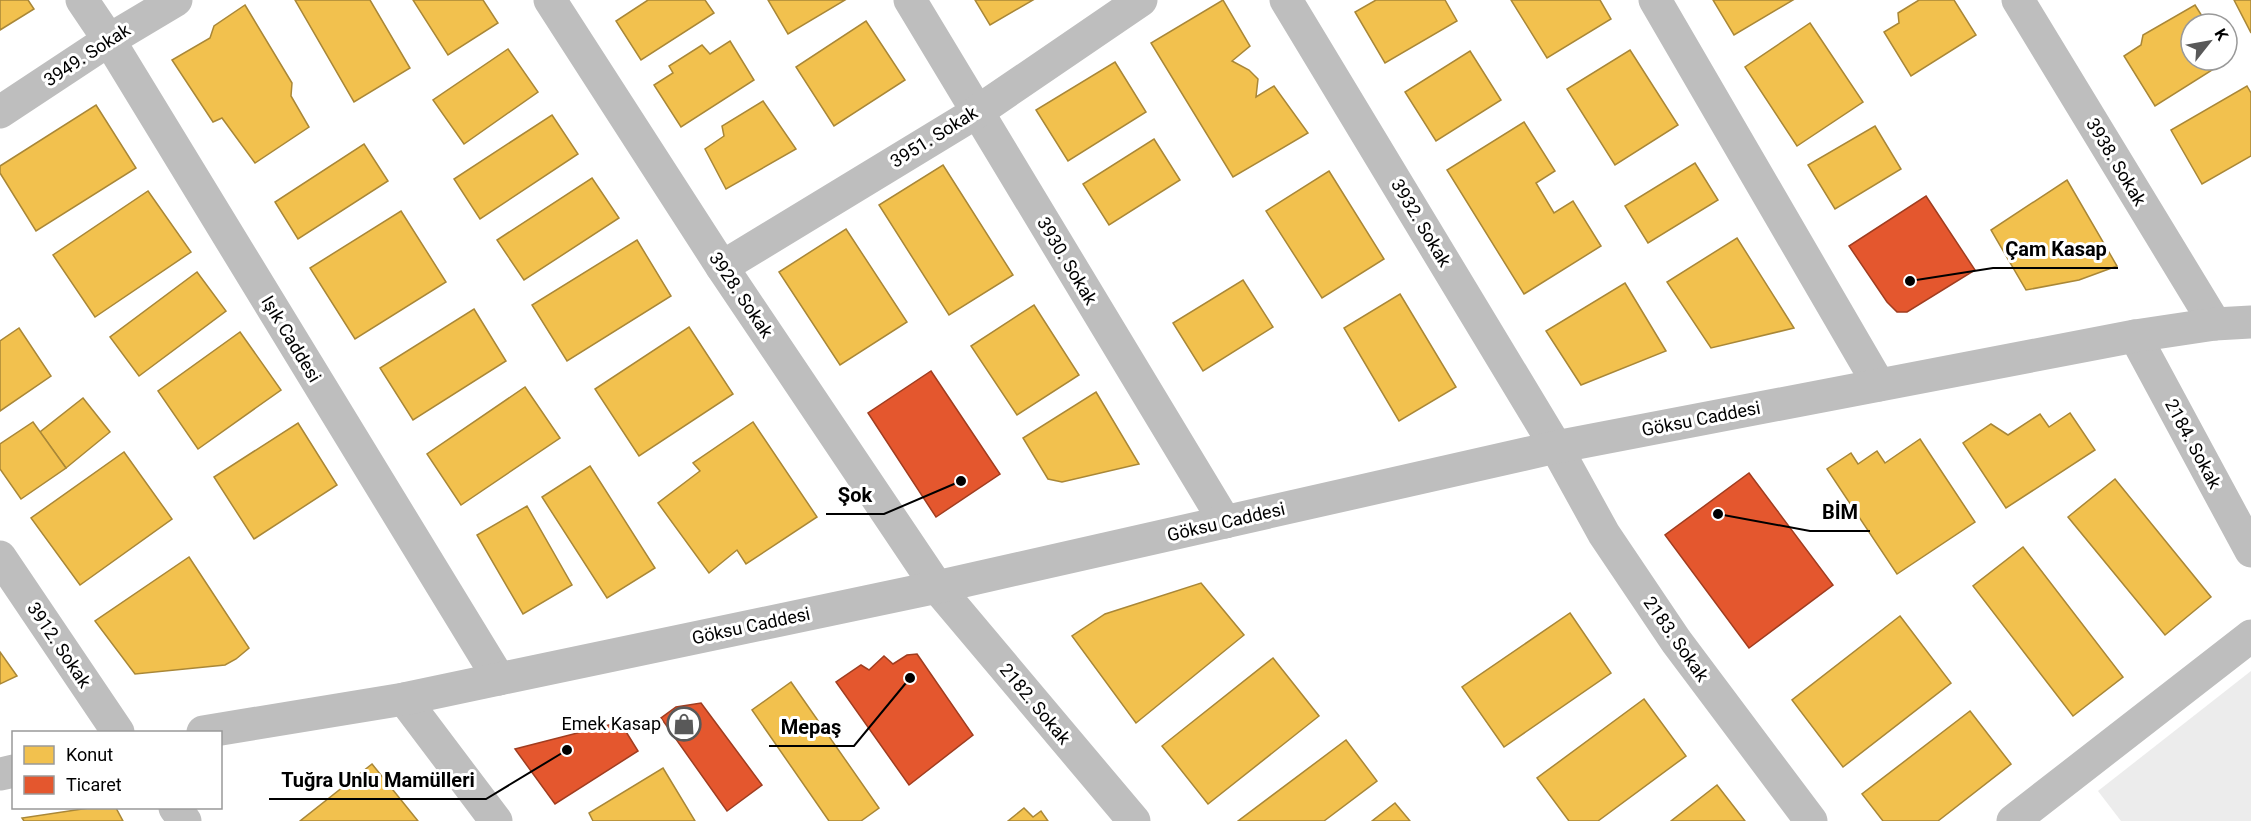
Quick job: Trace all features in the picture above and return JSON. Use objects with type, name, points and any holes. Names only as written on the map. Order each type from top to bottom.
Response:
[{"type":"street","name":"Işık Caddesi","points":[[82,0],[109,40],[499,680]]},
{"type":"street","name":"3949. Sokak","points":[[0,112],[109,40],[176,0]]},
{"type":"street","name":"3928. Sokak","points":[[550,0],[722,267],[937,587]]},
{"type":"street","name":"3930. Sokak","points":[[910,0],[1225,522]]},
{"type":"street","name":"3951. Sokak","points":[[722,267],[977,112],[1141,0]]},
{"type":"street","name":"3932. Sokak","points":[[1286,0],[1556,447]]},
{"type":"street","points":[[1654,0],[1879,385]]},
{"type":"street","name":"3938. Sokak","points":[[2018,0],[2215,324]]},
{"type":"street","name":"Göksu Caddesi","points":[[209,731],[404,699],[499,680],[937,587],[1556,447],[2135,336],[2215,324],[2251,322]]},
{"type":"street","name":"2184. Sokak","points":[[2135,336],[2251,551]]},
{"type":"street","name":"2183. Sokak","points":[[1556,447],[1604,534],[1676,641],[1811,821]]},
{"type":"street","name":"3912. Sokak","points":[[0,557],[117,731]]},
{"type":"street","name":"2182. Sokak","points":[[937,587],[1134,821]]},
{"type":"street","points":[[2013,821],[2251,636]]},
{"type":"street","points":[[404,699],[496,821]]},
{"type":"shaded area","points":[[2251,671],[2251,821],[2121,821],[2098,791]]},
{"type":"building: Konut","points":[[0,0],[28,0],[34,9],[0,30]]},
{"type":"building: Konut","points":[[295,0],[370,0],[410,68],[354,102]]},
{"type":"building: Konut","points":[[413,0],[483,0],[498,23],[448,55]]},
{"type":"building: Konut","points":[[648,0],[705,0],[714,13],[641,60],[616,21]]},
{"type":"building: Konut","points":[[768,0],[845,0],[788,34]]},
{"type":"building: Konut","points":[[975,0],[1033,0],[990,25]]},
{"type":"building: Konut","points":[[1223,0],[1250,46],[1232,61],[1249,70],[1258,79],[1256,97],[1274,86],[1308,133],[1233,177],[1151,43]]},
{"type":"building: Konut","points":[[1376,0],[1445,0],[1457,21],[1385,63],[1355,12]]},
{"type":"building: Konut","points":[[1511,0],[1600,0],[1611,19],[1547,58]]},
{"type":"building: Konut","points":[[1713,0],[1793,0],[1734,35]]},
{"type":"building: Konut","points":[[1919,0],[1954,0],[1976,35],[1911,76],[1884,32],[1899,23],[1898,13]]},
{"type":"building: Konut","points":[[2234,0],[2251,0],[2251,33]]},
{"type":"building: Konut","points":[[245,5],[292,83],[291,96],[309,127],[255,163],[222,118],[213,122],[172,60],[210,38],[214,26]]},
{"type":"building: Konut","points":[[2195,5],[2199,12],[2183,12]]},
{"type":"building: Konut","points":[[2179,14],[2179,72],[2209,72],[2155,106],[2124,56],[2141,45],[2143,35]]},
{"type":"building: Konut","points":[[866,21],[905,80],[834,126],[796,67]]},
{"type":"building: Konut","points":[[1810,23],[1863,102],[1797,146],[1745,67]]},
{"type":"building: Konut","points":[[730,41],[754,80],[681,127],[654,85],[673,73],[669,66],[702,45],[710,54]]},
{"type":"building: Konut","points":[[508,49],[538,92],[464,144],[433,100]]},
{"type":"building: Konut","points":[[1630,50],[1678,125],[1615,165],[1567,89]]},
{"type":"building: Konut","points":[[1470,51],[1501,100],[1436,141],[1405,92]]},
{"type":"building: Konut","points":[[1115,62],[1146,112],[1068,161],[1036,110]]},
{"type":"building: Konut","points":[[2247,86],[2251,93],[2251,156],[2202,184],[2171,130]]},
{"type":"building: Konut","points":[[763,101],[796,149],[726,189],[705,149],[724,136],[722,126]]},
{"type":"building: Konut","points":[[96,105],[136,168],[36,231],[0,173],[0,166]]},
{"type":"building: Konut","points":[[552,115],[578,154],[480,219],[454,179]]},
{"type":"building: Konut","points":[[1524,122],[1555,171],[1536,183],[1554,213],[1573,201],[1601,246],[1524,294],[1447,170]]},
{"type":"building: Konut","points":[[1875,126],[1901,169],[1835,209],[1808,165]]},
{"type":"building: Konut","points":[[1154,139],[1180,180],[1109,225],[1083,184]]},
{"type":"building: Konut","points":[[364,144],[388,181],[298,239],[275,202]]},
{"type":"building: Konut","points":[[1695,163],[1718,200],[1648,243],[1625,206]]},
{"type":"building: Konut","points":[[943,165],[1013,275],[949,315],[879,205]]},
{"type":"building: Konut","points":[[1329,171],[1384,259],[1322,298],[1266,211]]},
{"type":"building: Konut","points":[[592,178],[619,218],[524,280],[497,240]]},
{"type":"building: Konut","points":[[2067,180],[2117,266],[2079,280],[2026,290],[1991,230]]},
{"type":"building: Konut","points":[[148,191],[191,252],[95,317],[53,255]]},
{"type":"building: Konut","points":[[401,211],[446,282],[355,339],[310,268]]},
{"type":"building: Konut","points":[[846,229],[907,322],[840,365],[779,272]]},
{"type":"building: Konut","points":[[1737,238],[1794,328],[1711,348],[1667,282]]},
{"type":"building: Konut","points":[[637,240],[671,296],[567,361],[532,305]]},
{"type":"building: Konut","points":[[197,272],[226,311],[139,376],[110,337]]},
{"type":"building: Konut","points":[[1243,280],[1273,327],[1203,371],[1173,323]]},
{"type":"building: Konut","points":[[1625,283],[1666,351],[1581,385],[1546,331]]},
{"type":"building: Konut","points":[[1400,294],[1456,387],[1399,421],[1344,328]]},
{"type":"building: Konut","points":[[1034,305],[1079,375],[1017,415],[971,346]]},
{"type":"building: Konut","points":[[474,309],[506,361],[413,420],[380,368]]},
{"type":"building: Konut","points":[[689,327],[733,394],[639,456],[595,389]]},
{"type":"building: Konut","points":[[19,328],[51,376],[0,411],[0,341]]},
{"type":"building: Konut","points":[[240,332],[281,390],[198,449],[158,391]]},
{"type":"building: Konut","points":[[525,387],[560,438],[461,505],[427,454]]},
{"type":"building: Konut","points":[[1096,392],[1139,464],[1062,482],[1048,479],[1023,438]]},
{"type":"building: Konut","points":[[83,398],[110,432],[66,468],[40,432]]},
{"type":"building: Konut","points":[[2070,413],[2095,450],[2006,508],[1963,443],[1991,424],[2008,435],[2040,414],[2049,427]]},
{"type":"building: Konut","points":[[33,422],[66,468],[21,499],[0,469],[0,444]]},
{"type":"building: Konut","points":[[753,422],[817,517],[746,564],[737,550],[709,573],[658,503],[700,471],[693,463]]},
{"type":"building: Konut","points":[[298,423],[337,485],[254,539],[214,477]]},
{"type":"building: Konut","points":[[1920,439],[1975,522],[1897,574],[1827,469],[1851,453],[1858,464],[1877,451],[1885,463]]},
{"type":"building: Konut","points":[[124,452],[172,519],[80,585],[31,518]]},
{"type":"building: Konut","points":[[590,466],[655,568],[607,598],[542,497]]},
{"type":"building: Konut","points":[[2115,479],[2211,597],[2165,635],[2068,517]]},
{"type":"building: Konut","points":[[527,506],[572,585],[523,614],[477,535]]},
{"type":"building: Konut","points":[[2023,547],[2123,677],[2073,716],[1973,586]]},
{"type":"building: Konut","points":[[189,557],[249,648],[225,665],[135,674],[95,621]]},
{"type":"building: Konut","points":[[1201,583],[1244,635],[1136,723],[1072,636],[1105,614]]},
{"type":"building: Konut","points":[[1570,613],[1611,673],[1504,747],[1462,687]]},
{"type":"building: Konut","points":[[1900,616],[1951,683],[1843,767],[1792,700]]},
{"type":"building: Konut","points":[[0,652],[17,676],[0,684]]},
{"type":"building: Konut","points":[[1273,658],[1319,716],[1208,804],[1162,746]]},
{"type":"building: Konut","points":[[791,682],[879,808],[861,821],[829,821],[752,710]]},
{"type":"building: Konut","points":[[1644,699],[1686,756],[1598,821],[1569,821],[1537,778]]},
{"type":"building: Konut","points":[[1970,711],[2011,764],[1938,821],[1883,821],[1862,794]]},
{"type":"building: Konut","points":[[1346,740],[1377,781],[1324,821],[1238,821]]},
{"type":"building: Konut","points":[[372,764],[418,821],[300,821]]},
{"type":"building: Konut","points":[[663,768],[695,821],[593,821],[589,813]]},
{"type":"building: Konut","points":[[1717,785],[1745,821],[1671,821]]},
{"type":"building: Konut","points":[[1395,803],[1410,821],[1372,821]]},
{"type":"building: Konut","points":[[1024,808],[1033,817],[1041,811],[1048,821],[1008,821]]},
{"type":"building: Konut","points":[[82,809],[117,809],[123,821],[24,821],[22,818]]},
{"type":"building: Ticaret","points":[[1926,196],[1975,270],[1907,312],[1897,312],[1887,302],[1849,246]]},
{"type":"building: Ticaret","points":[[931,371],[1000,474],[936,517],[868,413]]},
{"type":"building: Ticaret","points":[[1749,473],[1833,585],[1749,648],[1665,535]]},
{"type":"building: Ticaret","points":[[917,654],[973,735],[909,785],[836,682],[861,665],[869,670],[884,656],[893,664],[907,655]]},
{"type":"building: Ticaret","points":[[701,703],[762,785],[727,811],[661,718],[676,707]]},
{"type":"building: Ticaret","points":[[620,722],[638,751],[555,804],[515,749]]},
{"type":"place","name":"Çam Kasap","points":[[1910,281]]},
{"type":"place","name":"Şok","points":[[961,481]]},
{"type":"place","name":"BİM","points":[[1718,514]]},
{"type":"place","name":"Mepaş","points":[[910,678]]},
{"type":"place","name":"Emek Kasap","points":[[684,724]]},
{"type":"place","name":"Tuğra Unlu Mamülleri","points":[[567,750]]}]
